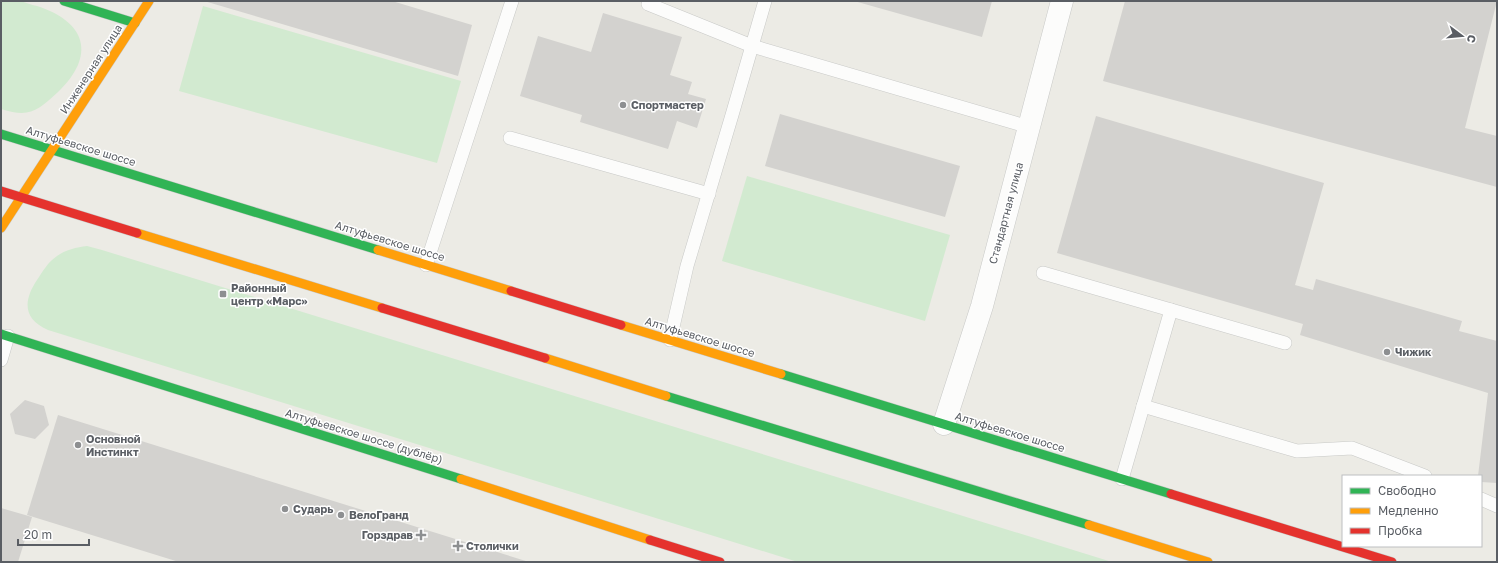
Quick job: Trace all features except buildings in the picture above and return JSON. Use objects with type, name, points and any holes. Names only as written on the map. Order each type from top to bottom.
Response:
[{"type":"main road","points":[[64,1],[135,22]]},
{"type":"main road","name":"Инженерная улица","points":[[1,228],[149,1]]},
{"type":"main road","name":"Алтуфьевское шоссе","points":[[1,134],[1342,547]]},
{"type":"main road","points":[[1,191],[1208,562]]},
{"type":"main road","name":"Алтуфьевское шоссе (дублёр)","points":[[4,335],[283,424],[352,444],[720,562]]},
{"type":"main road","name":"Алтуфьевское шоссе","points":[[1343,547],[1392,562]]},
{"type":"street","name":"Стандартная улица","points":[[944,424],[982,306],[1062,1]]},
{"type":"lane","points":[[426,265],[512,1]]},
{"type":"lane","points":[[650,1],[648,4],[752,46],[1029,127]]},
{"type":"lane","points":[[670,340],[687,266],[765,1]]},
{"type":"lane","points":[[510,138],[708,194]]},
{"type":"lane","points":[[1043,273],[1286,343]]},
{"type":"lane","points":[[1122,479],[1171,310]]},
{"type":"lane","points":[[1,360],[4,335]]},
{"type":"lane","points":[[1143,406],[1297,450],[1352,448],[1422,475]]},
{"type":"lane","points":[[1482,498],[1497,506]]},
{"type":"green space","points":[[1,1],[21,1],[54,13],[67,21],[76,31],[80,42],[81,53],[78,66],[70,79],[51,99],[38,108],[26,113],[11,112],[1,109]]},
{"type":"green space","points":[[203,6],[461,81],[437,163],[179,91]]},
{"type":"green space","points":[[747,176],[950,235],[925,321],[722,261]]},
{"type":"green space","points":[[87,246],[1112,562],[798,562],[48,330],[40,326],[30,315],[28,309],[29,295],[32,288],[54,258],[67,250]]},
{"type":"traffic: fast","points":[[64,1],[135,23]]},
{"type":"traffic: fast","points":[[1,134],[378,250]]},
{"type":"traffic: fast","points":[[1,334],[461,479]]},
{"type":"traffic: fast","points":[[781,374],[1171,494]]},
{"type":"traffic: fast","points":[[666,396],[1089,525]]},
{"type":"traffic: slow","points":[[1,228],[149,1]]},
{"type":"traffic: slow","points":[[137,233],[382,308]]},
{"type":"traffic: slow","points":[[378,250],[511,291]]},
{"type":"traffic: slow","points":[[621,325],[781,374]]},
{"type":"traffic: slow","points":[[545,358],[666,396]]},
{"type":"traffic: slow","points":[[461,479],[650,540]]},
{"type":"traffic: slow","points":[[1089,525],[1208,562]]},
{"type":"traffic: jam","points":[[1,191],[137,233]]},
{"type":"traffic: jam","points":[[511,291],[621,325]]},
{"type":"traffic: jam","points":[[382,308],[545,358]]},
{"type":"traffic: jam","points":[[1171,494],[1342,547]]},
{"type":"traffic: jam","points":[[650,540],[720,562]]},
{"type":"traffic: jam","points":[[1343,547],[1392,562]]},
{"type":"place","name":"Спортмастер","points":[[623,105]]},
{"type":"place","name":"Районный центр «Марс»","points":[[223,294]]},
{"type":"place","name":"Чижик","points":[[1387,352]]},
{"type":"place","name":"Основной Инстинкт","points":[[78,445]]},
{"type":"place","name":"Сударь","points":[[285,509]]},
{"type":"place","name":"ВелоГранд","points":[[341,515]]},
{"type":"place","name":"Горздрав","points":[[421,535]]},
{"type":"place","name":"Столички","points":[[458,546]]}]
